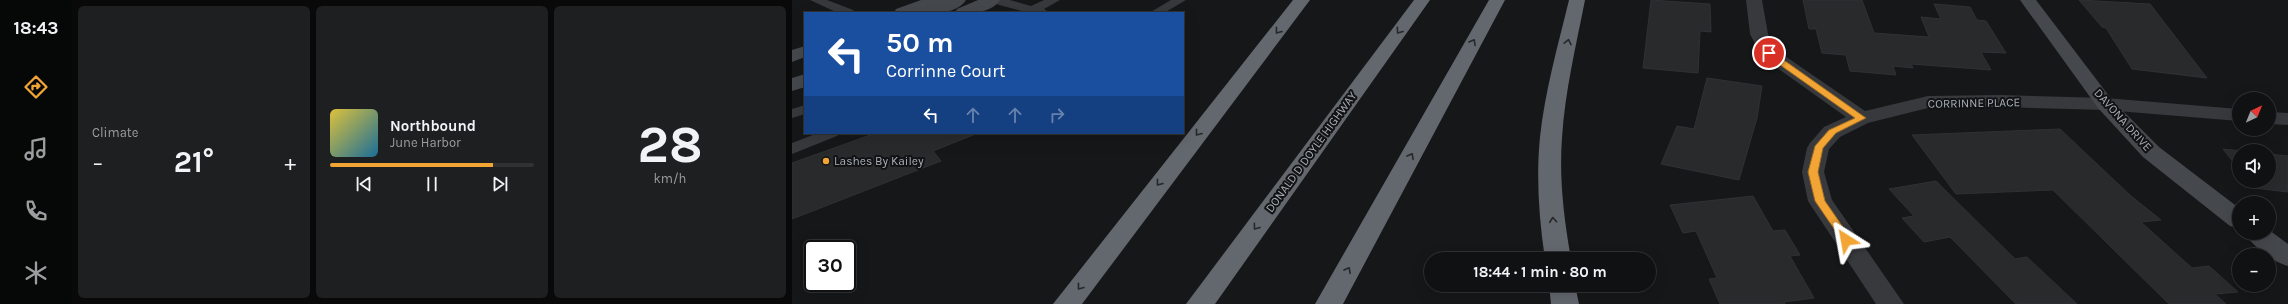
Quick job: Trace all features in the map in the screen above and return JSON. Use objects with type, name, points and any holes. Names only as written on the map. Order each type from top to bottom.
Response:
[{"type":"highway","points":[[1067,304],[1302,0]]},
{"type":"highway","name":"DONALD D DOYLE HIGHWAY","points":[[1200,304],[1422,0]]},
{"type":"highway","points":[[1329,304],[1497,0]]},
{"type":"highway","points":[[1557,252],[1550,186],[1551,138],[1560,80],[1577,0]]},
{"type":"highway","points":[[1563,292],[1565,304]]},
{"type":"street","points":[[905,12],[936,0]]},
{"type":"street","points":[[931,12],[958,0]]},
{"type":"street","points":[[965,12],[992,0]]},
{"type":"street","points":[[1754,0],[1759,34],[1769,53],[1861,118]]},
{"type":"street","name":"DAVONA DRIVE","points":[[2028,0],[2105,104],[2151,152],[2232,215]]},
{"type":"street","points":[[792,56],[804,51]]},
{"type":"street","points":[[792,85],[804,80]]},
{"type":"street","name":"CORRINNE PLACE","points":[[1890,304],[1820,201],[1813,172],[1818,148],[1832,132],[1861,118],[1928,102],[2000,101],[2105,104],[2232,114]]},
{"type":"street","points":[[2276,118],[2288,119]]},
{"type":"street","points":[[2266,240],[2288,257]]},
{"type":"lane","points":[[816,0],[846,12]]},
{"type":"lane","points":[[996,0],[1038,11],[1054,0]]},
{"type":"lane","points":[[1157,12],[1180,0]]},
{"type":"lane","points":[[792,114],[804,109]]},
{"type":"lane","points":[[792,149],[830,134]]},
{"type":"building","points":[[1651,0],[1710,4],[1711,32],[1700,31],[1698,73],[1643,68]]},
{"type":"building","points":[[1803,0],[1862,0],[1874,33],[1929,37],[1921,17],[1941,19],[1934,4],[1970,7],[1977,20],[1986,21],[2006,53],[1981,52],[1991,70],[1911,64],[1913,68],[1893,66],[1896,75],[1850,71],[1846,55],[1822,53],[1816,29],[1809,29]]},
{"type":"building","points":[[2079,0],[2150,4],[2207,78],[2132,69],[2106,28],[2102,27]]},
{"type":"building","points":[[1707,78],[1762,86],[1757,118],[1739,180],[1661,164],[1677,126],[1694,129]]},
{"type":"building","points":[[2060,129],[2131,196],[2161,220],[2141,222],[2192,268],[2209,266],[2232,287],[2232,292],[2238,292],[2215,294],[2226,304],[2169,304],[2053,190],[1956,194],[1912,135]]},
{"type":"building","points":[[873,134],[973,134],[933,151],[941,161],[792,219],[792,163]]},
{"type":"building","points":[[2223,149],[2232,150],[2232,160]]},
{"type":"building","points":[[2276,155],[2288,156],[2288,192],[2254,188],[2276,188]]},
{"type":"building","points":[[1936,181],[2015,259],[2027,257],[2077,304],[2016,304],[1950,237],[1924,242],[1902,218],[1914,216],[1889,189]]},
{"type":"building","points":[[1753,196],[1773,231],[1785,230],[1800,255],[1790,256],[1814,298],[1784,302],[1785,304],[1720,304],[1709,279],[1717,278],[1696,231],[1683,233],[1670,205]]},
{"type":"place","name":"Lashes By Kailey","points":[[826,161]]},
{"type":"route","points":[[1769,53],[1861,118],[1832,132],[1818,148],[1813,172],[1820,201],[1846,240]]}]
